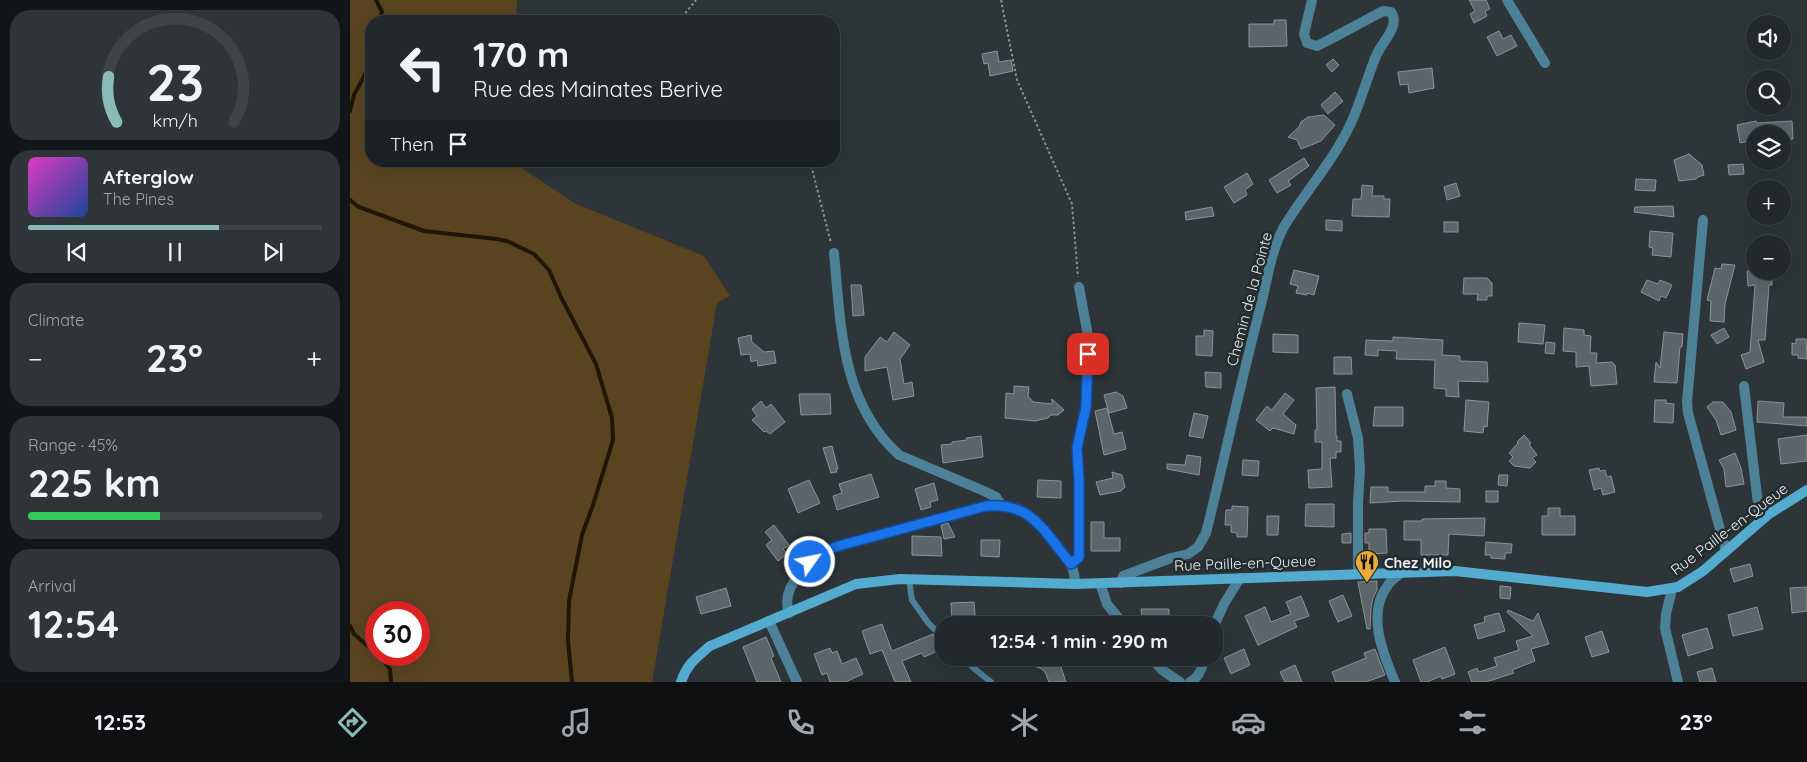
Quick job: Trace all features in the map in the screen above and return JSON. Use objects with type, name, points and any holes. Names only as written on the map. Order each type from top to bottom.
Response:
[{"type":"main road","name":"Rue Paille-en-Queue","points":[[681,682],[686,669],[710,646],[856,584],[910,579],[1075,584],[1455,571],[1647,592],[1672,589],[1703,570],[1769,514],[1807,490]]},
{"type":"street","name":"Chemin de la Pointe","points":[[1121,582],[1123,576],[1171,558],[1188,554],[1198,547],[1206,533],[1255,325],[1277,242],[1284,226],[1323,170],[1350,124],[1377,54],[1391,30],[1394,19],[1393,15],[1391,12],[1383,11],[1317,46],[1307,43],[1304,34],[1312,0]]},
{"type":"street","points":[[1507,0],[1546,63]]},
{"type":"street","points":[[1703,220],[1687,402],[1688,413],[1726,551]]},
{"type":"street","points":[[834,253],[839,309],[848,369],[856,395],[871,424],[899,455],[984,490],[996,497],[1001,505]]},
{"type":"street","points":[[1071,564],[1079,557],[1077,448],[1086,407],[1088,336],[1079,287]]},
{"type":"street","points":[[1744,386],[1760,521]]},
{"type":"street","points":[[1347,394],[1358,438],[1360,469],[1358,573]]},
{"type":"street","points":[[788,613],[786,607],[788,593],[803,569],[827,551],[835,547],[986,506],[1001,505],[1013,507],[1026,513],[1036,522],[1071,564],[1075,576],[1075,584]]},
{"type":"street","points":[[1395,682],[1378,632],[1378,605],[1387,586],[1402,572]]},
{"type":"street","points":[[1219,616],[1240,578]]},
{"type":"street","points":[[1100,583],[1107,604],[1117,616]]},
{"type":"street","points":[[1672,589],[1665,628],[1678,682]]},
{"type":"street","points":[[769,621],[798,682]]},
{"type":"street","points":[[1159,666],[1180,682]]},
{"type":"street","points":[[1190,682],[1196,679],[1202,666]]},
{"type":"lane","points":[[910,579],[912,600],[935,630]]},
{"type":"lane","points":[[972,666],[991,682]]},
{"type":"path","points":[[684,15],[696,0]]},
{"type":"path","points":[[1001,0],[1017,80],[1072,204],[1079,287]]},
{"type":"path","points":[[812,167],[834,253]]},
{"type":"shaded area","points":[[350,0],[517,0],[516,15],[365,15],[365,167],[520,167],[576,204],[704,256],[730,296],[717,303],[652,682],[350,682]]},
{"type":"building","points":[[1469,0],[1486,0],[1490,9],[1485,11],[1487,16],[1474,23],[1470,14],[1475,11]]},
{"type":"building","points":[[1274,20],[1286,20],[1287,46],[1249,47],[1249,24],[1274,24]]},
{"type":"building","points":[[1499,31],[1503,39],[1511,35],[1517,46],[1497,56],[1487,37]]},
{"type":"building","points":[[997,51],[999,62],[1011,60],[1013,71],[990,76],[988,63],[984,64],[982,54]]},
{"type":"building","points":[[1333,59],[1339,65],[1332,72],[1326,65]]},
{"type":"building","points":[[1432,68],[1434,88],[1409,93],[1408,84],[1400,85],[1398,72]]},
{"type":"building","points":[[1335,92],[1343,101],[1328,114],[1321,105]]},
{"type":"building","points":[[1324,115],[1335,125],[1321,141],[1301,149],[1297,140],[1288,137],[1308,117]]},
{"type":"building","points":[[1756,121],[1757,123],[1792,121],[1793,139],[1791,139],[1791,125],[1746,125],[1746,142],[1740,143],[1737,125]]},
{"type":"building","points":[[1689,154],[1702,165],[1704,175],[1696,179],[1679,181],[1674,160]]},
{"type":"building","points":[[1304,158],[1309,166],[1288,181],[1291,185],[1277,193],[1269,180]]},
{"type":"building","points":[[1743,164],[1744,174],[1729,175],[1728,165]]},
{"type":"building","points":[[1247,173],[1253,184],[1245,190],[1247,195],[1234,203],[1224,187]]},
{"type":"building","points":[[1636,179],[1656,180],[1655,191],[1635,190]]},
{"type":"building","points":[[1456,183],[1460,196],[1447,200],[1444,187]]},
{"type":"building","points":[[1362,185],[1373,186],[1372,196],[1384,196],[1384,199],[1390,199],[1389,217],[1352,216],[1353,199],[1361,199]]},
{"type":"building","points":[[1673,206],[1674,217],[1634,212],[1635,207]]},
{"type":"building","points":[[1212,207],[1214,216],[1186,220],[1185,212]]},
{"type":"building","points":[[1326,220],[1342,221],[1342,231],[1326,230]]},
{"type":"building","points":[[1444,222],[1458,222],[1458,232],[1444,232]]},
{"type":"building","points":[[1650,231],[1673,233],[1671,257],[1652,255],[1653,248],[1649,247]]},
{"type":"building","points":[[1722,264],[1735,265],[1725,304],[1724,322],[1710,321],[1711,301],[1707,300],[1715,268],[1721,269]]},
{"type":"building","points":[[1294,270],[1319,276],[1314,295],[1296,293],[1298,286],[1290,284]]},
{"type":"building","points":[[1464,278],[1487,278],[1492,283],[1492,296],[1487,296],[1487,300],[1477,300],[1478,294],[1463,294]]},
{"type":"building","points":[[1647,280],[1658,284],[1660,280],[1672,285],[1666,298],[1661,296],[1659,301],[1641,292]]},
{"type":"building","points":[[1748,280],[1772,280],[1772,285],[1769,285],[1765,340],[1758,340],[1764,362],[1746,369],[1741,355],[1750,352],[1755,285],[1748,286]]},
{"type":"building","points":[[851,285],[861,285],[864,315],[853,316]]},
{"type":"building","points":[[1519,323],[1545,325],[1543,344],[1518,342]]},
{"type":"building","points":[[1564,328],[1584,330],[1584,335],[1591,336],[1590,353],[1597,353],[1596,363],[1612,362],[1615,365],[1617,384],[1591,386],[1589,366],[1576,367],[1576,352],[1563,351]]},
{"type":"building","points":[[1724,328],[1729,337],[1717,344],[1711,335]]},
{"type":"building","points":[[1204,330],[1213,331],[1212,356],[1196,355],[1196,336],[1204,336]]},
{"type":"building","points":[[894,332],[910,345],[900,359],[904,384],[912,382],[914,396],[893,400],[887,367],[865,371],[865,357],[880,337],[887,342]]},
{"type":"building","points":[[1664,332],[1683,334],[1677,383],[1654,382],[1656,362],[1660,368]]},
{"type":"building","points":[[1273,334],[1298,335],[1298,353],[1273,352]]},
{"type":"building","points":[[751,335],[752,342],[764,352],[774,351],[776,363],[758,366],[757,360],[751,362],[750,354],[741,355],[738,338]]},
{"type":"building","points":[[1393,337],[1443,340],[1442,355],[1460,356],[1460,361],[1487,362],[1488,382],[1458,381],[1459,397],[1446,396],[1446,389],[1434,388],[1435,360],[1396,359],[1397,351],[1378,350],[1378,356],[1365,355],[1366,340],[1393,341]]},
{"type":"building","points":[[1796,339],[1806,339],[1807,359],[1798,358],[1798,355],[1792,355],[1792,343],[1796,344]]},
{"type":"building","points":[[1546,342],[1555,343],[1554,354],[1545,353]]},
{"type":"building","points":[[1334,357],[1351,357],[1352,374],[1334,374]]},
{"type":"building","points":[[1205,372],[1221,373],[1221,388],[1206,387]]},
{"type":"building","points":[[1014,386],[1029,387],[1028,396],[1033,402],[1052,404],[1052,399],[1064,410],[1058,415],[1051,415],[1048,418],[1035,421],[1005,418],[1006,393],[1014,394]]},
{"type":"building","points":[[1335,387],[1336,436],[1337,441],[1341,441],[1341,452],[1336,452],[1336,458],[1330,458],[1332,487],[1309,488],[1308,470],[1322,469],[1322,442],[1315,442],[1315,430],[1317,430],[1316,388]]},
{"type":"building","points":[[1116,392],[1123,396],[1127,408],[1109,413],[1104,395]]},
{"type":"building","points":[[1285,393],[1294,400],[1283,414],[1296,425],[1294,434],[1273,428],[1270,431],[1256,420],[1267,406],[1272,410]]},
{"type":"building","points":[[799,394],[830,394],[831,414],[801,415]]},
{"type":"building","points":[[1466,400],[1489,402],[1487,427],[1484,426],[1483,433],[1464,431]]},
{"type":"building","points":[[1655,400],[1666,400],[1666,403],[1674,404],[1673,423],[1654,422]]},
{"type":"building","points":[[761,401],[766,408],[771,404],[785,422],[770,434],[766,431],[764,432],[752,420],[757,416],[752,409]]},
{"type":"building","points":[[1758,401],[1784,403],[1783,417],[1807,417],[1807,426],[1757,422]]},
{"type":"building","points":[[1713,402],[1723,402],[1731,412],[1736,430],[1721,435],[1716,420],[1707,407]]},
{"type":"building","points":[[1375,407],[1403,407],[1403,426],[1373,426]]},
{"type":"building","points":[[1107,408],[1114,434],[1122,432],[1126,449],[1104,455],[1095,411]]},
{"type":"building","points":[[1194,413],[1208,416],[1203,438],[1189,436]]},
{"type":"building","points":[[1524,435],[1531,443],[1529,444],[1537,455],[1532,458],[1536,462],[1530,468],[1514,466],[1509,461],[1513,457],[1509,453]]},
{"type":"building","points":[[1807,435],[1807,461],[1781,464],[1778,439]]},
{"type":"building","points":[[981,436],[983,457],[943,463],[941,445]]},
{"type":"building","points":[[832,446],[838,469],[836,469],[837,472],[831,473],[823,448]]},
{"type":"building","points":[[1735,453],[1741,468],[1744,484],[1726,487],[1724,469],[1719,460]]},
{"type":"building","points":[[1187,455],[1201,457],[1199,475],[1167,469],[1167,464],[1185,465]]},
{"type":"building","points":[[1243,460],[1259,461],[1258,476],[1242,475]]},
{"type":"building","points":[[1599,468],[1600,471],[1605,470],[1607,477],[1611,476],[1615,492],[1603,495],[1601,488],[1594,490],[1589,470]]},
{"type":"building","points":[[1112,472],[1122,475],[1125,487],[1121,491],[1100,495],[1096,482],[1113,478]]},
{"type":"building","points":[[871,474],[879,497],[837,510],[833,496],[842,493],[839,484]]},
{"type":"building","points":[[1499,475],[1508,475],[1507,486],[1498,485]]},
{"type":"building","points":[[809,480],[820,503],[798,513],[788,489]]},
{"type":"building","points":[[1038,480],[1061,481],[1061,498],[1037,497]]},
{"type":"building","points":[[1435,481],[1446,481],[1446,488],[1460,489],[1460,502],[1402,501],[1370,503],[1371,487],[1388,487],[1388,492],[1425,492],[1425,486],[1435,486]]},
{"type":"building","points":[[934,483],[938,500],[930,502],[931,507],[921,510],[915,489]]},
{"type":"building","points":[[1486,491],[1498,491],[1498,502],[1486,502]]},
{"type":"building","points":[[1306,504],[1334,504],[1334,527],[1305,526]]},
{"type":"building","points":[[1232,506],[1248,507],[1247,537],[1237,537],[1237,533],[1231,532],[1231,525],[1225,525],[1226,510],[1232,510]]},
{"type":"building","points":[[1548,508],[1560,508],[1560,516],[1575,516],[1575,535],[1542,535],[1542,516],[1548,516]]},
{"type":"building","points":[[1267,516],[1279,516],[1278,535],[1267,535]]},
{"type":"building","points":[[1485,518],[1484,536],[1449,534],[1448,555],[1421,555],[1421,540],[1404,540],[1404,521]]},
{"type":"building","points":[[1091,522],[1104,522],[1104,538],[1120,538],[1120,551],[1091,551]]},
{"type":"building","points":[[948,523],[955,537],[944,539],[941,525]]},
{"type":"building","points":[[774,525],[789,545],[783,549],[787,554],[778,561],[766,545],[772,540],[765,532]]},
{"type":"building","points":[[1369,529],[1386,529],[1387,553],[1369,554],[1369,543],[1365,543],[1365,533],[1369,533]]},
{"type":"building","points":[[1351,533],[1351,543],[1342,543],[1342,534]]},
{"type":"building","points":[[912,536],[941,537],[942,556],[912,555]]},
{"type":"building","points":[[981,540],[1000,540],[999,557],[981,556]]},
{"type":"building","points":[[1486,542],[1512,544],[1511,553],[1505,553],[1505,559],[1491,558],[1491,555],[1485,555]]},
{"type":"building","points":[[1750,564],[1753,576],[1734,582],[1730,569]]},
{"type":"building","points":[[1377,581],[1377,590],[1371,607],[1370,629],[1367,629],[1358,582]]},
{"type":"building","points":[[1500,586],[1511,587],[1510,599],[1500,598]]},
{"type":"building","points":[[1807,587],[1807,611],[1792,613],[1790,588]]},
{"type":"building","points":[[726,588],[731,606],[701,614],[696,597]]},
{"type":"building","points":[[1343,595],[1352,616],[1338,622],[1329,601]]},
{"type":"building","points":[[1301,596],[1309,616],[1294,621],[1297,627],[1258,645],[1245,616],[1265,607],[1271,622],[1291,614],[1286,602]]},
{"type":"building","points":[[974,602],[975,616],[952,616],[951,603]]},
{"type":"building","points":[[1757,607],[1763,629],[1733,636],[1728,615]]},
{"type":"building","points":[[1141,609],[1169,609],[1169,616],[1142,616]]},
{"type":"building","points":[[1508,610],[1533,621],[1538,613],[1549,644],[1531,649],[1535,661],[1512,670],[1514,673],[1486,682],[1472,682],[1468,672],[1477,668],[1479,672],[1497,666],[1494,658],[1519,650],[1516,641],[1533,636],[1507,612]]},
{"type":"building","points":[[1499,613],[1505,631],[1478,639],[1474,625],[1485,622],[1484,617]]},
{"type":"building","points":[[882,624],[892,651],[933,634],[935,652],[924,657],[922,653],[902,661],[911,682],[895,682],[882,650],[870,654],[862,631]]},
{"type":"building","points":[[1707,628],[1713,648],[1688,656],[1682,635]]},
{"type":"building","points":[[1602,631],[1609,652],[1592,657],[1585,637]]},
{"type":"building","points":[[766,637],[774,656],[771,658],[781,682],[757,682],[743,647]]},
{"type":"building","points":[[1445,647],[1455,674],[1442,679],[1441,676],[1427,682],[1421,682],[1413,660]]},
{"type":"building","points":[[830,648],[832,653],[837,651],[842,664],[856,658],[863,674],[845,682],[830,682],[827,673],[822,675],[814,654]]},
{"type":"building","points":[[1244,649],[1250,665],[1231,674],[1224,658]]},
{"type":"building","points":[[1375,649],[1385,675],[1366,682],[1336,682],[1332,672],[1366,658],[1364,653]]},
{"type":"building","points":[[1295,665],[1302,682],[1285,682],[1280,672]]},
{"type":"building","points":[[1034,666],[1061,666],[1066,682],[1049,682],[1045,672]]},
{"type":"building","points":[[1712,668],[1716,682],[1700,682],[1697,672]]},
{"type":"waterway","points":[[376,0],[382,12],[381,15]]},
{"type":"waterway","points":[[350,111],[354,95],[365,74]]},
{"type":"waterway","points":[[350,200],[359,207],[424,231],[507,241],[534,254],[549,270],[596,364],[612,418],[613,440],[582,535],[569,601],[568,641],[572,682]]},
{"type":"waterway","points":[[350,626],[354,634],[365,644]]},
{"type":"waterway","points":[[388,666],[390,669],[391,682]]},
{"type":"place","name":"Chez Milo","points":[[1367,583]]},
{"type":"route","points":[[810,562],[835,547],[986,506],[1001,505],[1013,507],[1026,513],[1036,522],[1071,564],[1079,557],[1077,448],[1086,407],[1088,354]]}]
